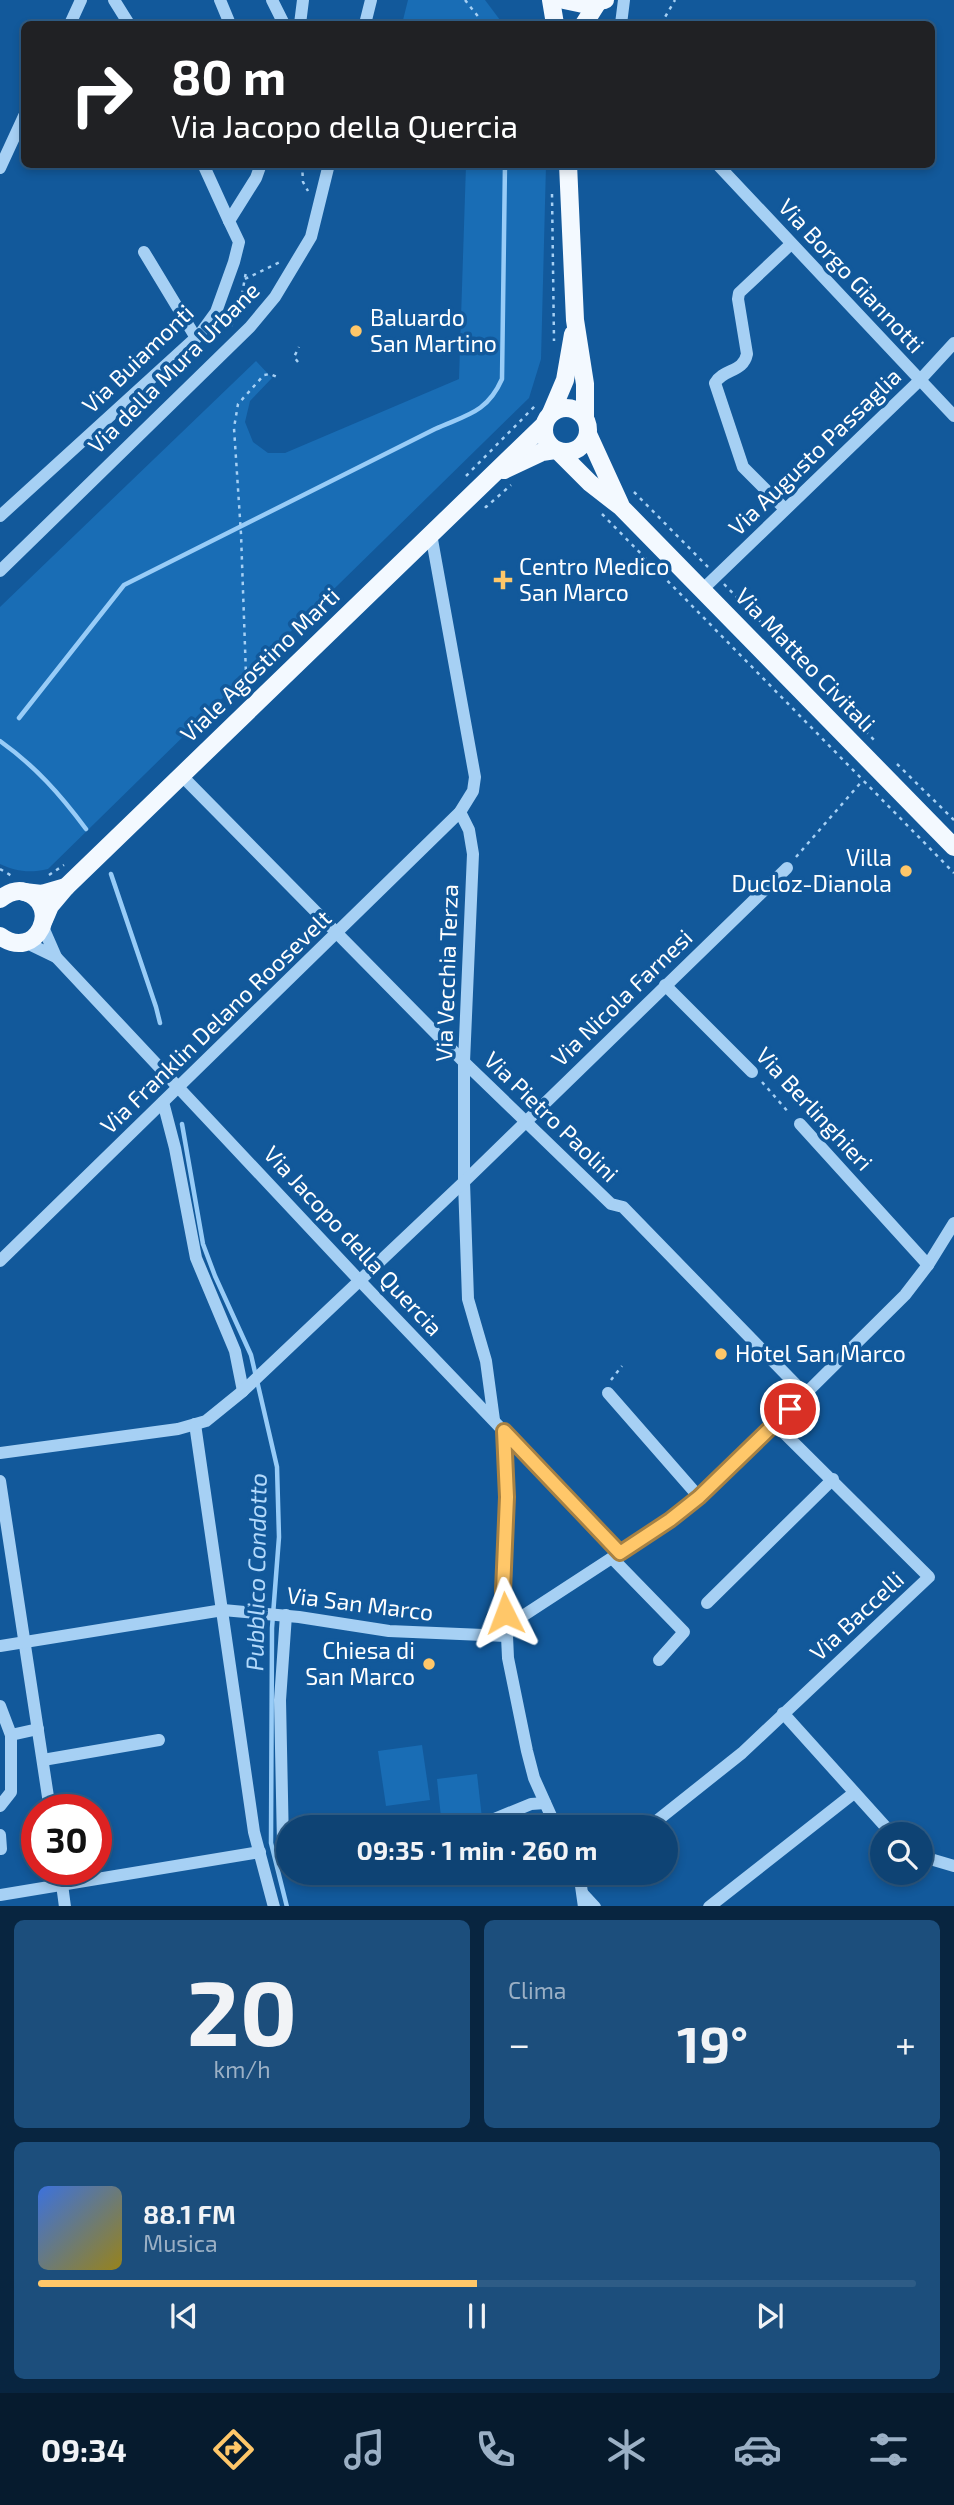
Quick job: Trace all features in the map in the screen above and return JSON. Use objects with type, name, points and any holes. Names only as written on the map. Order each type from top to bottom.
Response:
[{"type":"main road","points":[[551,0],[554,21]]},
{"type":"main road","points":[[564,0],[583,4],[602,1]]},
{"type":"main road","points":[[586,21],[602,1]]},
{"type":"main road","points":[[568,168],[575,320],[585,384],[586,425],[579,449],[566,453],[557,450],[545,439],[545,414],[565,380],[575,320]]},
{"type":"main road","points":[[545,414],[568,407],[576,409],[586,425]]},
{"type":"main road","name":"Viale Agostino Marti","points":[[22,942],[37,935],[50,906],[66,887],[488,478],[545,414]]},
{"type":"main road","name":"Via Matteo Civitali","points":[[586,425],[621,508]]},
{"type":"main road","name":"Viale Agostino Marti","points":[[488,478],[542,452],[557,450]]},
{"type":"main road","name":"Via Matteo Civitali","points":[[557,450],[590,483],[621,508],[954,847]]},
{"type":"main road","points":[[11,889],[42,894],[66,887]]},
{"type":"main road","points":[[11,889],[35,898],[41,904],[43,923]]},
{"type":"main road","points":[[0,936],[13,943],[22,942]]},
{"type":"main road","points":[[0,952],[22,942]]},
{"type":"street","points":[[71,21],[81,0]]},
{"type":"street","points":[[114,0],[127,21]]},
{"type":"street","points":[[220,0],[229,21]]},
{"type":"street","points":[[272,0],[282,21]]},
{"type":"street","points":[[300,21],[303,0]]},
{"type":"street","points":[[366,21],[372,0]]},
{"type":"street","points":[[621,21],[624,0]]},
{"type":"street","points":[[0,168],[21,122]]},
{"type":"street","points":[[205,168],[239,242],[236,252]]},
{"type":"street","points":[[251,168],[256,178]]},
{"type":"street","points":[[229,221],[260,168]]},
{"type":"street","name":"Via della Mura Urbane","points":[[0,571],[250,327],[275,297],[311,237],[329,168]]},
{"type":"street","name":"Via Borgo Giannotti","points":[[721,168],[954,416]]},
{"type":"street","points":[[786,509],[743,467],[715,383],[719,377],[737,370],[746,361],[739,293],[791,244]]},
{"type":"street","points":[[144,252],[196,338]]},
{"type":"street","name":"Via Buiamonti","points":[[0,516],[196,338],[216,312],[236,252]]},
{"type":"street","name":"Via Augusto Passaglia","points":[[702,589],[954,343]]},
{"type":"street","points":[[431,534],[475,777],[473,791],[460,812]]},
{"type":"street","name":"Via Pietro Paolini","points":[[182,776],[464,1062],[611,1204],[624,1207],[805,1394]]},
{"type":"street","name":"Via Franklin Delano Roosevelt","points":[[0,1261],[460,812]]},
{"type":"street","name":"Via Vecchia Terza","points":[[460,812],[468,830],[473,854],[464,1062],[468,1298],[486,1361],[494,1420]]},
{"type":"street","name":"Via Nicola Farnesi","points":[[0,1453],[178,1429],[206,1420],[245,1389],[464,1182],[787,867]]},
{"type":"street","name":"Via Jacopo della Quercia","points":[[43,923],[56,957],[494,1420],[684,1632],[659,1660]]},
{"type":"street","name":"Via Jacopo della Quercia","points":[[22,942],[56,957]]},
{"type":"street","name":"Via Berlinghieri","points":[[665,985],[752,1072]]},
{"type":"street","points":[[163,1102],[180,1172],[196,1258],[235,1351],[245,1389]]},
{"type":"street","name":"Via Berlinghieri","points":[[800,1124],[928,1265]]},
{"type":"street","points":[[550,1815],[527,1751],[508,1658],[507,1636],[512,1623],[670,1520],[699,1497],[888,1312],[928,1265],[954,1223]]},
{"type":"street","points":[[608,1393],[699,1497]]},
{"type":"street","points":[[195,1424],[254,1832],[274,1906]]},
{"type":"street","name":"Via Baccelli","points":[[665,1815],[712,1779],[929,1577],[775,1424]]},
{"type":"street","points":[[504,1431],[507,1497],[503,1591],[505,1613],[512,1623]]},
{"type":"street","points":[[707,1603],[833,1479]]},
{"type":"street","points":[[0,1481],[48,1794]]},
{"type":"street","name":"Via San Marco","points":[[0,1646],[223,1610],[283,1615],[389,1631],[507,1636]]},
{"type":"street","points":[[282,1815],[279,1700],[283,1615]]},
{"type":"street","points":[[0,1706],[11,1735],[10,1792],[0,1806]]},
{"type":"street","points":[[783,1713],[881,1822]]},
{"type":"street","points":[[11,1735],[38,1729]]},
{"type":"street","points":[[43,1760],[159,1740]]},
{"type":"street","points":[[709,1906],[854,1793]]},
{"type":"street","points":[[504,1815],[531,1804],[545,1803]]},
{"type":"street","points":[[0,1835],[1,1849]]},
{"type":"street","points":[[112,1876],[260,1852]]},
{"type":"street","points":[[933,1860],[954,1866]]},
{"type":"street","points":[[0,1895],[56,1885]]},
{"type":"street","points":[[62,1885],[65,1906]]},
{"type":"street","points":[[584,1900],[596,1906]]},
{"type":"path","points":[[465,0],[482,21]]},
{"type":"path","points":[[662,21],[675,0]]},
{"type":"path","points":[[552,192],[554,343]]},
{"type":"path","points":[[228,332],[239,311],[245,279],[246,265],[243,257],[236,252]]},
{"type":"path","points":[[245,279],[280,262]]},
{"type":"path","points":[[298,362],[294,357],[299,347]]},
{"type":"path","points":[[263,695],[246,675],[234,428],[238,404],[264,375],[277,377]]},
{"type":"path","points":[[460,482],[545,414]]},
{"type":"path","points":[[486,508],[517,480]]},
{"type":"path","points":[[631,489],[879,745]]},
{"type":"path","points":[[597,509],[954,873]]},
{"type":"path","points":[[898,764],[954,820]]},
{"type":"path","points":[[787,867],[863,780]]},
{"type":"path","points":[[45,877],[66,864]]},
{"type":"path","points":[[0,869],[11,889]]},
{"type":"path","name":"Via Berlinghieri","points":[[752,1072],[800,1124]]},
{"type":"path","points":[[608,1393],[608,1384],[622,1366]]},
{"type":"shaded area","points":[[408,0],[485,0],[501,21],[403,21]]},
{"type":"shaded area","points":[[466,168],[546,168],[541,359],[529,398],[48,869],[24,871],[0,864],[0,607],[256,361],[272,378],[250,401],[245,422],[253,442],[268,453],[285,453],[459,379]]},
{"type":"shaded area","points":[[422,1745],[430,1800],[386,1806],[378,1751]]},
{"type":"shaded area","points":[[477,1774],[482,1815],[441,1815],[437,1779]]},
{"type":"waterway","points":[[19,718],[124,585],[435,429],[475,412],[490,399],[502,379],[505,168]]},
{"type":"waterway","name":"Pubblico Condotto","points":[[0,741],[46,781],[86,829]]},
{"type":"waterway","name":"Pubblico Condotto","points":[[111,874],[160,1023]]},
{"type":"waterway","name":"Pubblico Condotto","points":[[182,1124],[203,1244],[251,1355],[277,1467],[279,1537],[272,1628],[271,1843],[287,1906]]},
{"type":"place","name":"Baluardo San Martino","points":[[356,331]]},
{"type":"place","name":"Centro Medico San Marco","points":[[503,580]]},
{"type":"place","name":"Villa Ducloz-Dianola","points":[[906,871]]},
{"type":"place","name":"Hotel San Marco","points":[[721,1354]]},
{"type":"place","name":"Chiesa di San Marco","points":[[429,1664]]},
{"type":"route","points":[[505,1613],[503,1591],[507,1497],[504,1431],[620,1553],[699,1497],[790,1409]]}]
